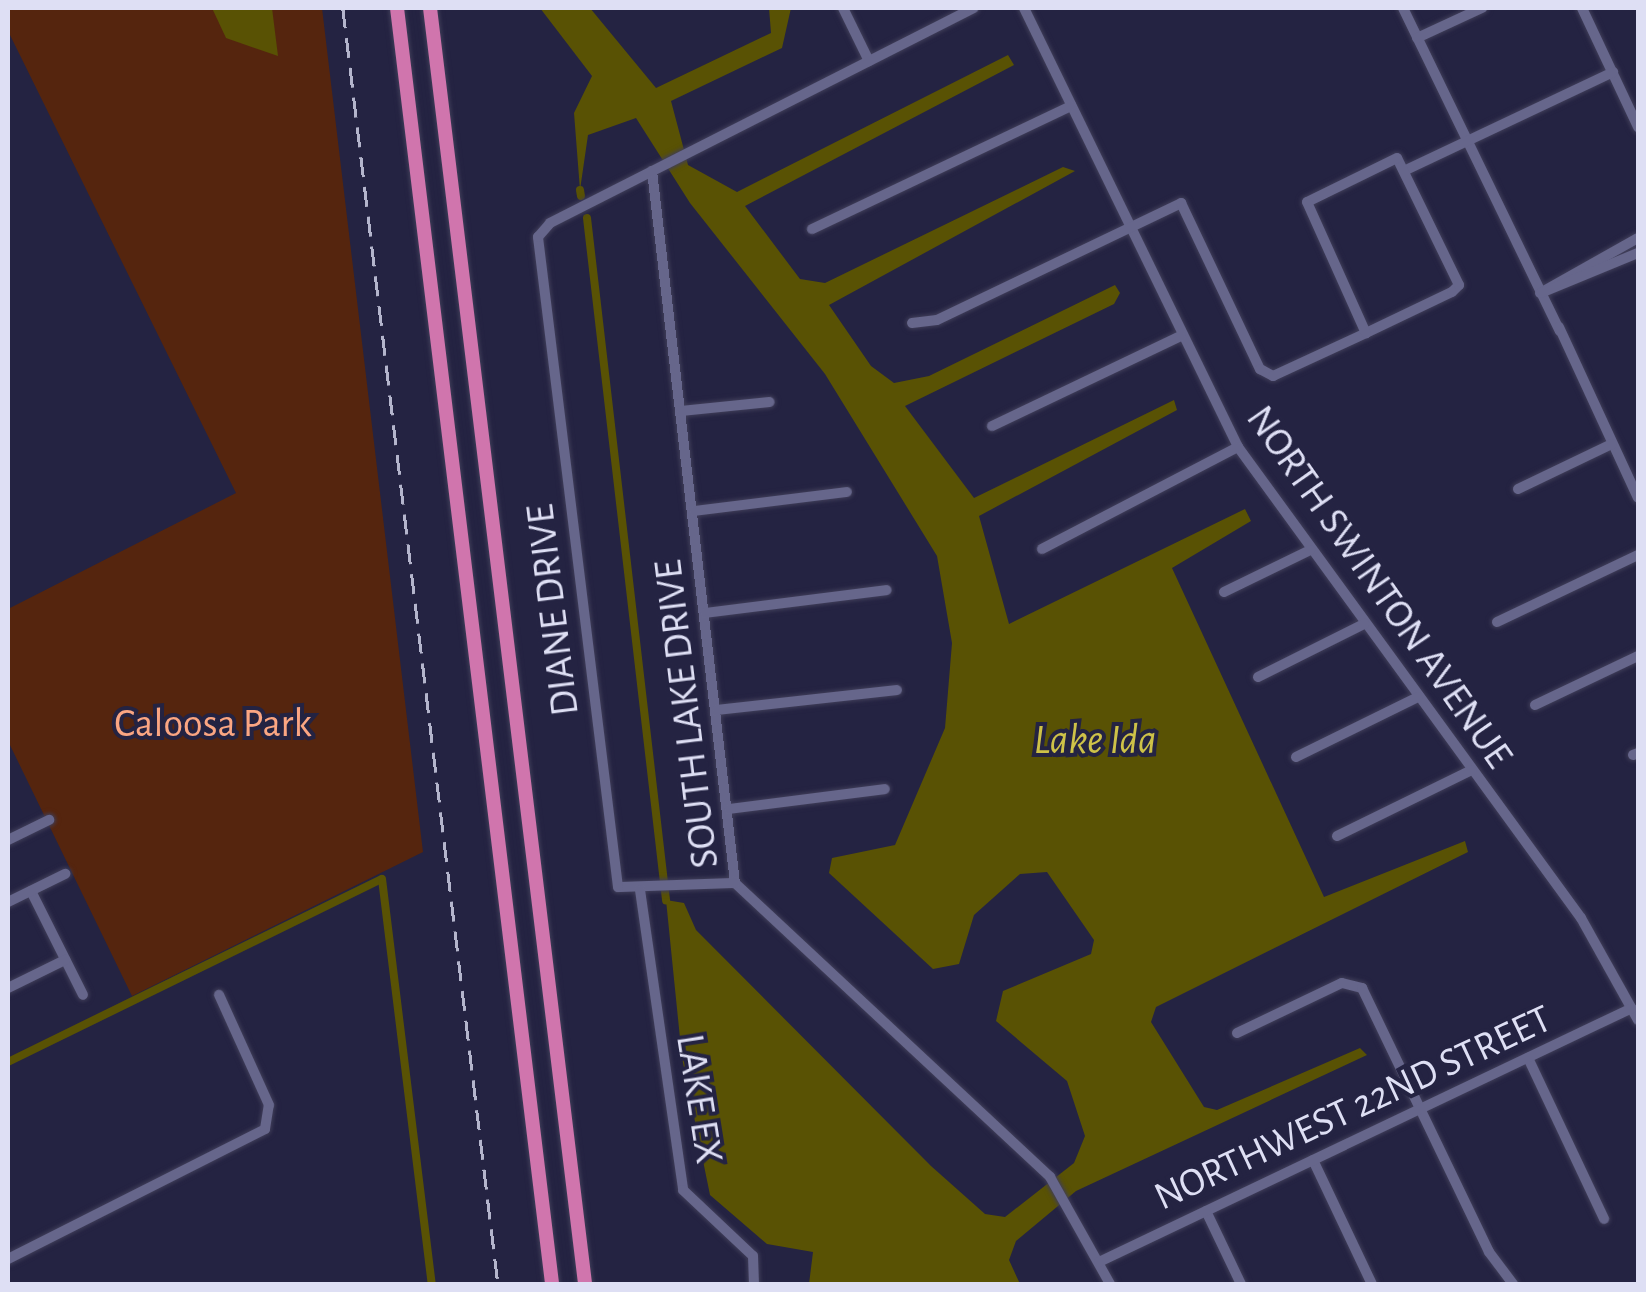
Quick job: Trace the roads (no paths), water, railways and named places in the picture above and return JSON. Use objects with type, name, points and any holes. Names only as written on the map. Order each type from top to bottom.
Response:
[{"type":"highway","points":[[397,8],[552,1284]]},
{"type":"highway","points":[[430,8],[585,1284]]},
{"type":"street","points":[[844,8],[869,61]]},
{"type":"street","points":[[658,168],[869,61],[952,12],[973,8]]},
{"type":"street","name":"NORTH SWINTON AVENUE","points":[[1024,8],[1238,448],[1581,918],[1638,1020]]},
{"type":"street","points":[[1403,8],[1612,444],[1634,476],[1638,498]]},
{"type":"street","points":[[1418,38],[1482,8]]},
{"type":"street","points":[[1582,8],[1638,127]]},
{"type":"street","points":[[1408,170],[1613,72]]},
{"type":"street","points":[[812,229],[1071,106]]},
{"type":"street","points":[[912,323],[937,320],[1181,202],[1266,374],[1366,333],[1459,285],[1408,170],[1391,158],[1307,202],[1366,333]]},
{"type":"street","name":"DIANE DRIVE","points":[[640,890],[618,887],[610,838],[538,237],[559,218],[658,168]]},
{"type":"street","name":"SOUTH LAKE DRIVE","points":[[658,168],[681,411],[735,882],[1050,1177],[1069,1203],[1110,1284]]},
{"type":"street","points":[[1540,293],[1638,238]]},
{"type":"street","points":[[1540,293],[1638,253]]},
{"type":"street","points":[[992,426],[1181,336]]},
{"type":"street","points":[[681,411],[770,402]]},
{"type":"street","points":[[1518,490],[1612,444]]},
{"type":"street","points":[[1042,549],[1238,448]]},
{"type":"street","points":[[694,511],[846,492]]},
{"type":"street","points":[[1224,592],[1310,550]]},
{"type":"street","points":[[1497,622],[1638,555]]},
{"type":"street","points":[[705,613],[887,590]]},
{"type":"street","points":[[1258,677],[1364,624]]},
{"type":"street","points":[[1534,705],[1638,656]]},
{"type":"street","points":[[717,710],[897,690]]},
{"type":"street","points":[[1296,757],[1418,697]]},
{"type":"street","points":[[1337,836],[1472,770]]},
{"type":"street","points":[[729,809],[885,790]]},
{"type":"street","points":[[8,840],[49,820]]},
{"type":"street","points":[[8,902],[65,874]]},
{"type":"street","points":[[640,890],[735,882]]},
{"type":"street","points":[[31,890],[83,995]]},
{"type":"street","name":"LAKE EX","points":[[640,890],[682,1190],[753,1256],[754,1284]]},
{"type":"street","points":[[8,988],[66,960]]},
{"type":"street","points":[[1237,1032],[1358,984],[1513,1284]]},
{"type":"street","points":[[8,1259],[257,1136],[269,1120],[219,995]]},
{"type":"street","name":"NORTHWEST 22ND STREET","points":[[1099,1262],[1632,1008]]},
{"type":"street","points":[[1528,1058],[1604,1219]]},
{"type":"street","points":[[1313,1160],[1372,1284]]},
{"type":"street","points":[[1206,1210],[1241,1284]]},
{"type":"water","points":[[212,8],[272,8],[278,56],[226,38]]},
{"type":"water","name":"Lake Ida","points":[[540,8],[590,8],[656,88],[771,33],[769,8],[791,8],[782,48],[671,101],[688,165],[737,192],[1008,55],[1014,65],[745,206],[800,279],[825,283],[1063,167],[1075,171],[829,305],[871,366],[894,383],[929,376],[1115,285],[1120,293],[1114,304],[905,406],[974,498],[1174,400],[1177,410],[979,516],[1009,624],[1245,509],[1251,521],[1172,568],[1324,897],[1465,841],[1468,852],[1156,1007],[1151,1022],[1204,1107],[1217,1110],[1360,1048],[1367,1055],[1076,1191],[1016,1241],[1009,1260],[1020,1284],[809,1284],[813,1252],[767,1244],[710,1195],[682,1058],[666,900],[684,903],[696,930],[931,1166],[985,1214],[1005,1217],[1074,1163],[1085,1136],[1067,1081],[996,1021],[1003,991],[1091,954],[1094,940],[1047,872],[1020,874],[974,915],[959,964],[933,969],[829,873],[832,858],[895,845],[945,728],[952,643],[937,556],[825,374],[690,203],[636,118],[588,135],[580,190],[574,113],[592,76]]},
{"type":"waterway","points":[[580,190],[581,196]]},
{"type":"waterway","points":[[587,218],[666,900]]},
{"type":"waterway","points":[[8,1062],[382,879],[432,1284]]},
{"type":"railway","points":[[343,8],[498,1284]]},
{"type":"park label","name":"Caloosa Park","points":[[213,724]]}]
